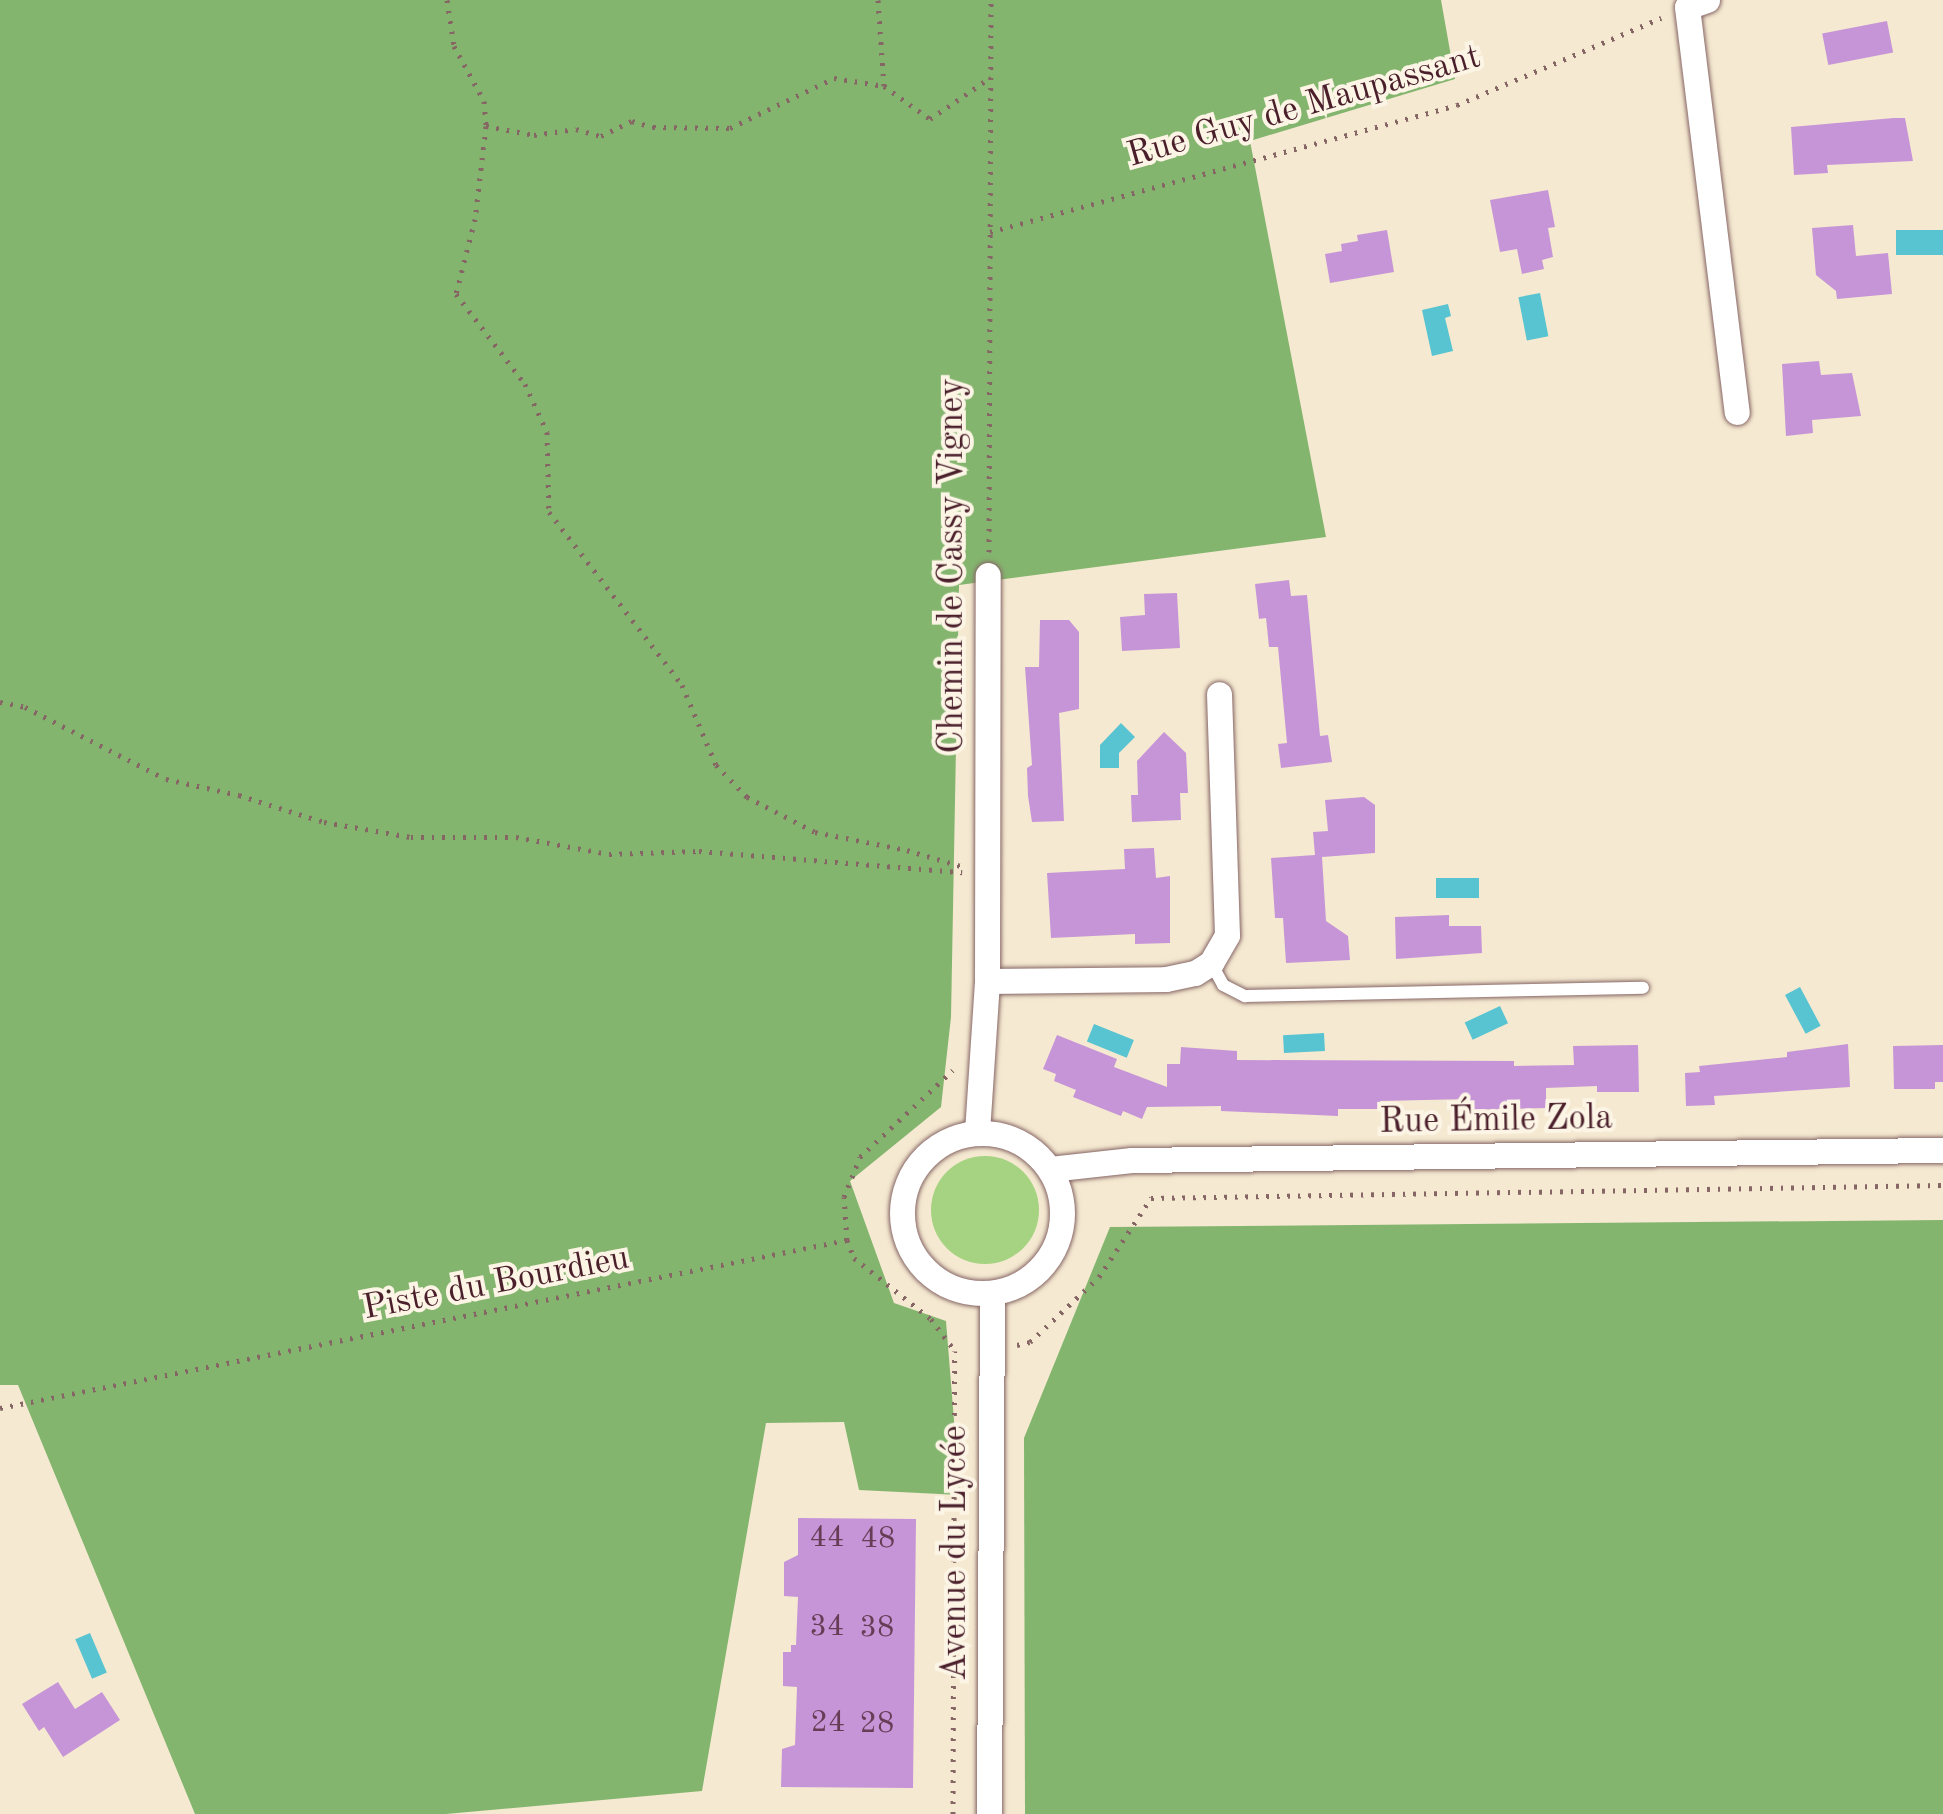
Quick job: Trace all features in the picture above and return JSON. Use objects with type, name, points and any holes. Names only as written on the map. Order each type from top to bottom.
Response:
[{"type":"street","points":[[1697,4],[1736,412]]},
{"type":"street","name":"Chemin de Cassy Vigney","points":[[977,1132],[987,981],[988,575]]},
{"type":"street","points":[[987,981],[1166,979],[1195,973],[1211,963],[1227,935],[1219,694]]},
{"type":"street","points":[[977,1132],[1019,1141],[1050,1169],[1061,1194],[1063,1221],[1056,1247],[1040,1270],[1018,1285],[992,1293],[966,1292],[932,1275],[908,1246],[901,1220],[903,1194],[913,1171],[930,1151],[952,1138],[977,1132]]},
{"type":"street","name":"Rue Émile Zola","points":[[1050,1169],[1150,1160],[1943,1150]]},
{"type":"street","name":"Avenue du Lycée","points":[[989,1814],[992,1293]]},
{"type":"lane","points":[[1211,963],[1223,985],[1245,996],[1643,988]]},
{"type":"path","points":[[447,0],[454,46],[484,101],[486,126],[475,218],[456,294],[525,384],[547,432],[548,512],[682,685],[716,765],[746,797],[815,832],[907,850],[985,874]]},
{"type":"path","points":[[878,0],[884,86]]},
{"type":"path","name":"Chemin de Cassy Vigney","points":[[988,575],[991,0]]},
{"type":"path","name":"Rue Guy de Maupassant","points":[[990,232],[1457,105],[1697,4]]},
{"type":"path","points":[[486,126],[534,136],[576,129],[601,136],[632,121],[652,127],[730,128],[834,78],[884,86],[930,119],[991,77]]},
{"type":"path","points":[[0,702],[25,707],[166,780],[239,795],[324,822],[412,837],[516,836],[609,854],[699,851],[985,874]]},
{"type":"path","points":[[953,1814],[955,1352],[931,1319],[854,1258],[848,1240],[844,1197],[860,1157],[954,1070],[980,1061]]},
{"type":"path","points":[[955,1352],[992,1351],[1030,1342],[1099,1277],[1150,1198],[1943,1185]]},
{"type":"path","name":"Piste du Bourdieu","points":[[0,1408],[848,1240]]},
{"type":"green space","points":[[0,0],[1441,0],[1455,79],[1250,141],[1326,537],[959,585],[951,1017],[941,1107],[850,1181],[894,1303],[946,1321],[960,1495],[859,1490],[844,1422],[766,1423],[702,1791],[446,1814],[195,1814],[18,1385],[0,1385]]},
{"type":"green space","points":[[985,1156],[1005,1161],[1023,1172],[1034,1190],[1039,1210],[1034,1230],[1023,1248],[1005,1259],[985,1264],[965,1259],[947,1248],[936,1230],[931,1210],[936,1190],[947,1172],[965,1161]]},
{"type":"green space","points":[[1943,1220],[1943,1814],[1025,1814],[1024,1438],[1110,1227]]},
{"type":"water","points":[[1896,230],[1943,230],[1943,255],[1896,255]]},
{"type":"water","points":[[1540,293],[1548,336],[1527,340],[1518,297]]},
{"type":"water","points":[[1448,304],[1451,316],[1445,318],[1453,351],[1432,356],[1422,310]]},
{"type":"water","points":[[1121,723],[1135,737],[1119,753],[1119,768],[1100,768],[1100,745]]},
{"type":"water","points":[[1436,878],[1479,878],[1479,898],[1436,898]]},
{"type":"water","points":[[1800,987],[1821,1026],[1806,1034],[1785,995]]},
{"type":"water","points":[[1500,1006],[1508,1023],[1473,1040],[1465,1022]]},
{"type":"water","points":[[1094,1024],[1134,1040],[1127,1058],[1087,1042]]},
{"type":"water","points":[[1324,1033],[1325,1051],[1284,1053],[1283,1035]]},
{"type":"water","points":[[90,1633],[107,1673],[92,1679],[75,1639]]},
{"type":"building","points":[[1887,21],[1893,52],[1828,65],[1822,34]]},
{"type":"building","points":[[1905,118],[1913,161],[1827,165],[1828,173],[1794,175],[1791,127]]},
{"type":"building","points":[[1548,190],[1555,227],[1548,228],[1553,257],[1542,260],[1544,269],[1522,274],[1517,249],[1500,252],[1490,200]]},
{"type":"building","points":[[1853,225],[1856,256],[1888,253],[1892,294],[1837,299],[1836,291],[1816,275],[1812,228]]},
{"type":"building","points":[[1387,230],[1394,272],[1330,283],[1325,254],[1342,251],[1341,244],[1358,241],[1357,235]]},
{"type":"building","points":[[1819,361],[1821,375],[1852,373],[1861,416],[1812,420],[1813,433],[1786,436],[1782,364]]},
{"type":"building","points":[[1289,580],[1291,596],[1307,595],[1320,736],[1328,735],[1332,762],[1281,768],[1278,744],[1287,743],[1278,647],[1269,647],[1266,618],[1259,619],[1255,584]]},
{"type":"building","points":[[1177,593],[1180,648],[1122,651],[1120,617],[1145,615],[1144,594]]},
{"type":"building","points":[[1040,620],[1069,620],[1079,632],[1079,709],[1059,713],[1064,821],[1032,822],[1028,796],[1027,768],[1032,765],[1025,667],[1039,667]]},
{"type":"building","points":[[1164,732],[1186,753],[1188,793],[1180,793],[1181,820],[1132,822],[1131,795],[1138,795],[1137,761]]},
{"type":"building","points":[[1364,797],[1375,805],[1375,853],[1322,857],[1326,921],[1348,936],[1350,960],[1286,963],[1283,918],[1275,918],[1271,858],[1315,855],[1313,832],[1328,831],[1325,800]]},
{"type":"building","points":[[1154,848],[1156,878],[1170,876],[1170,943],[1135,944],[1135,934],[1051,938],[1047,873],[1125,869],[1124,849]]},
{"type":"building","points":[[1449,915],[1449,926],[1481,926],[1482,953],[1396,959],[1395,917]]},
{"type":"building","points":[[1057,1035],[1117,1059],[1114,1067],[1167,1087],[1167,1064],[1180,1064],[1181,1047],[1237,1051],[1237,1060],[1514,1061],[1514,1066],[1574,1065],[1573,1046],[1638,1045],[1639,1092],[1597,1092],[1597,1086],[1546,1088],[1546,1108],[1469,1110],[1469,1099],[1380,1101],[1381,1109],[1338,1109],[1338,1116],[1221,1111],[1221,1106],[1147,1107],[1142,1119],[1123,1111],[1121,1116],[1073,1097],[1076,1090],[1054,1081],[1056,1074],[1043,1069]]},
{"type":"building","points":[[1848,1044],[1850,1087],[1714,1096],[1715,1105],[1686,1106],[1685,1073],[1700,1072],[1699,1066],[1787,1057],[1787,1052]]},
{"type":"building","points":[[1943,1045],[1943,1082],[1935,1082],[1935,1089],[1894,1089],[1893,1046]]},
{"type":"building","points":[[798,1518],[916,1519],[913,1788],[781,1787],[782,1749],[795,1745],[797,1687],[783,1686],[783,1652],[791,1652],[791,1645],[796,1645],[798,1597],[784,1596],[784,1562],[798,1555]]},
{"type":"building","points":[[58,1682],[75,1709],[102,1692],[120,1720],[63,1757],[44,1727],[39,1731],[22,1704]]}]
